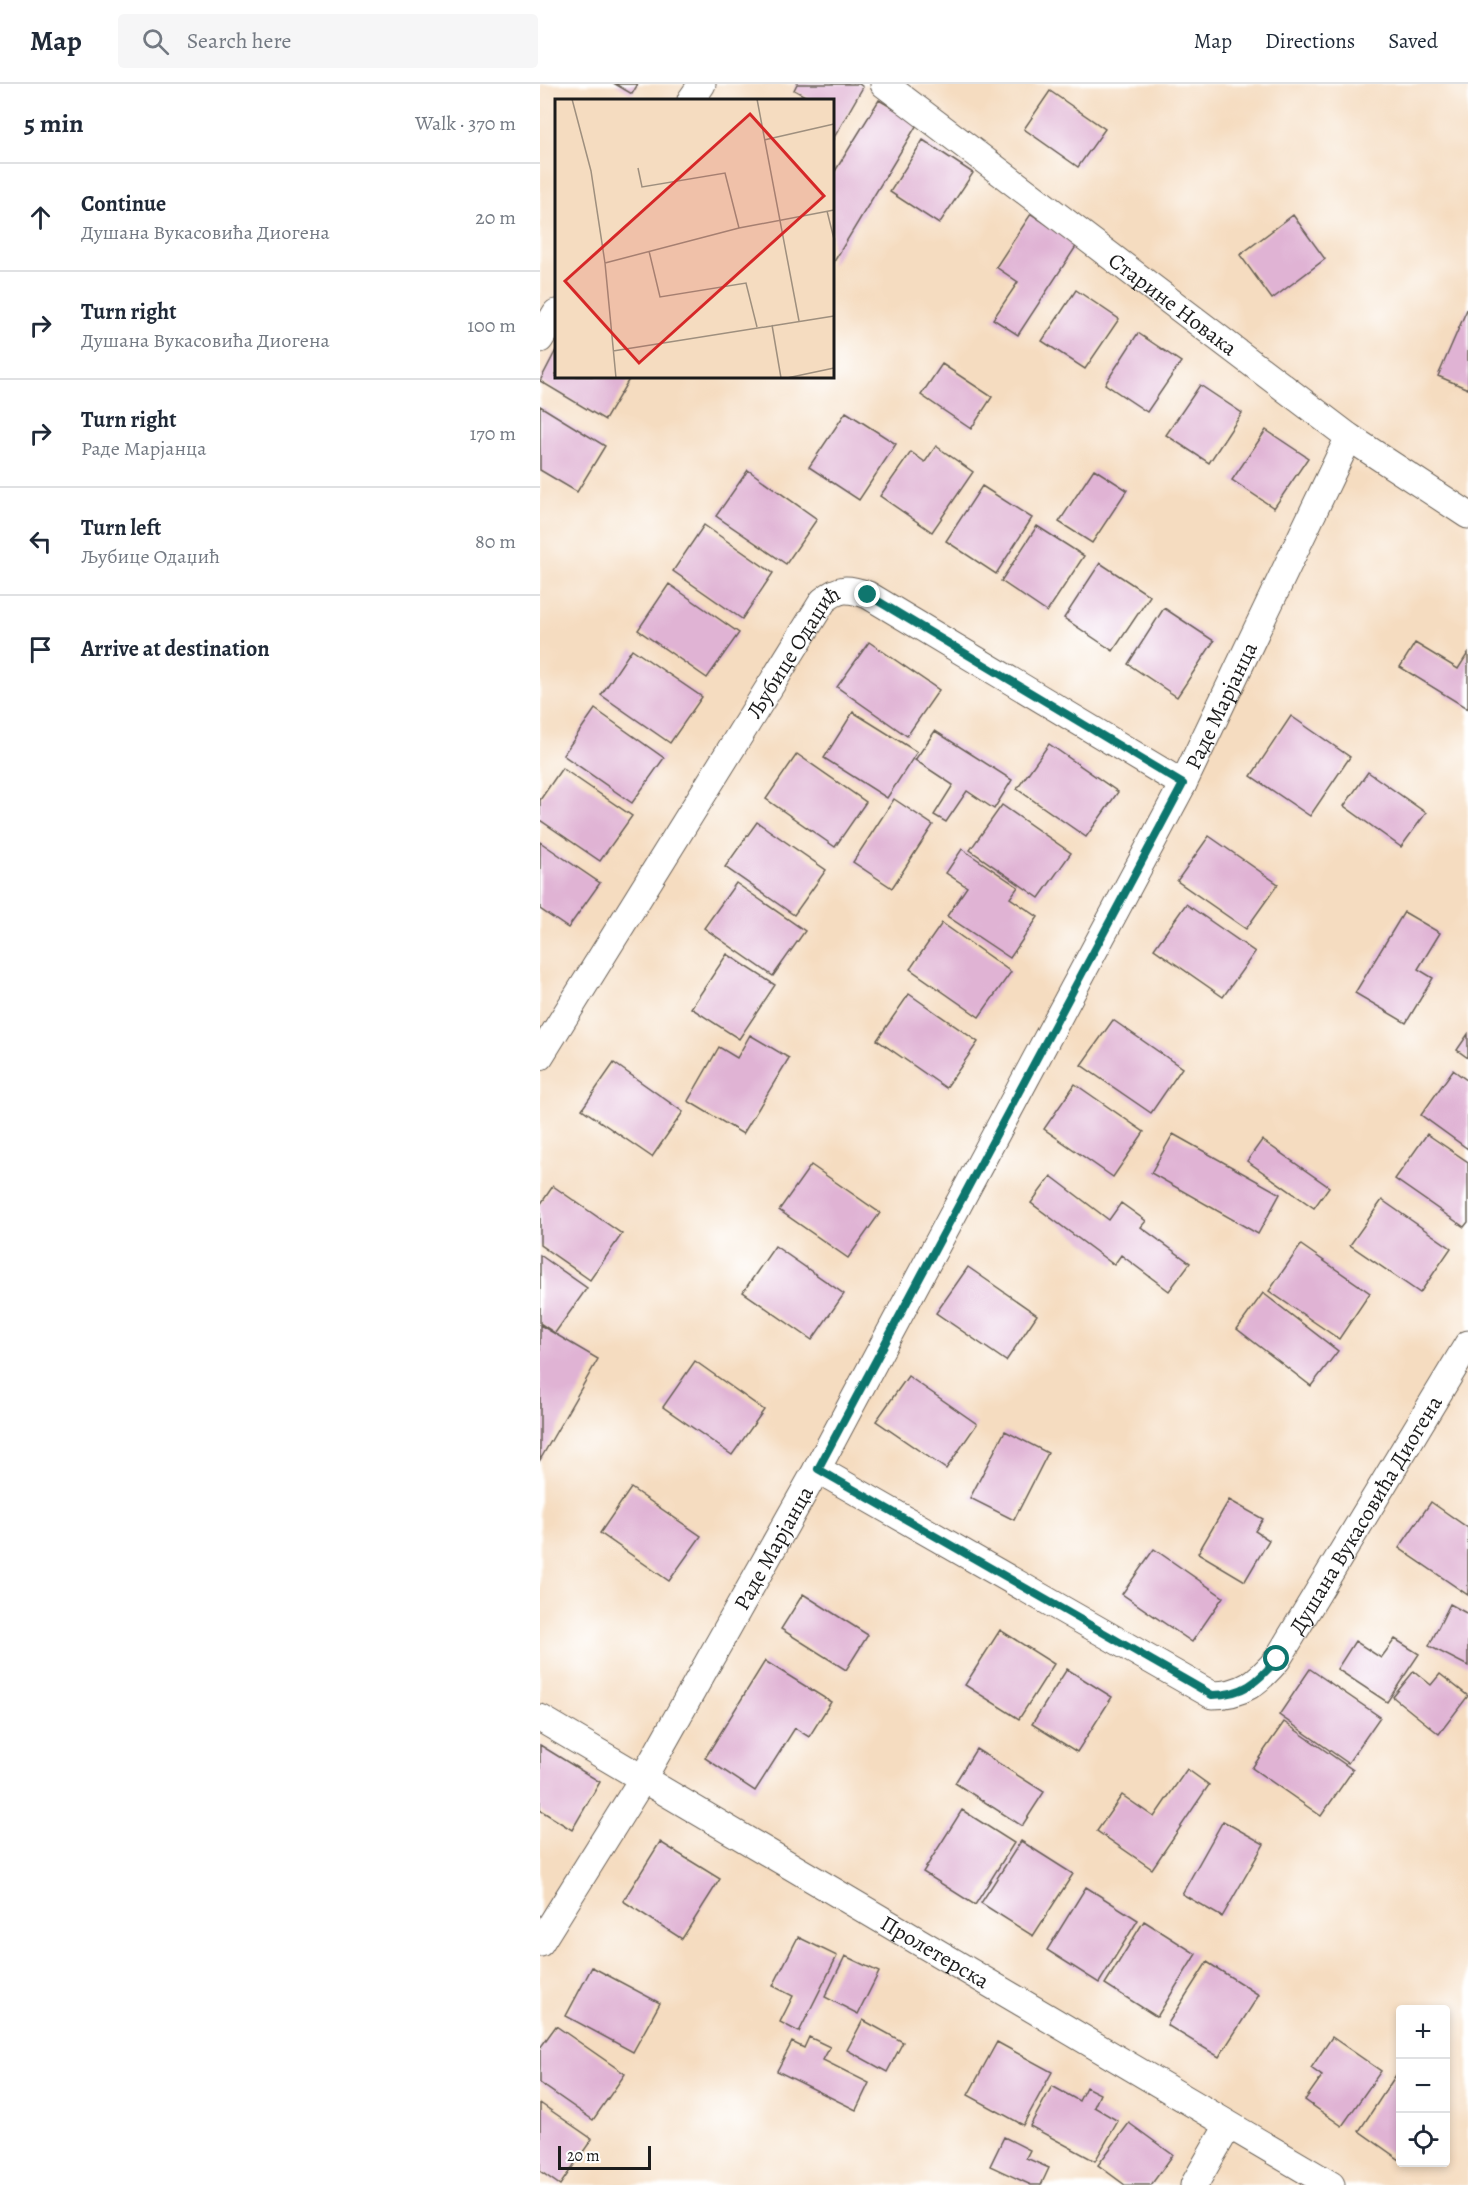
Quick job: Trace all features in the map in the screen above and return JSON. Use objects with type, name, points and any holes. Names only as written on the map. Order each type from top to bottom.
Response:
[{"type":"street","points":[[692,99],[702,84]]},
{"type":"street","name":"Старине Новака","points":[[884,84],[1349,437],[1468,515]]},
{"type":"street","points":[[540,339],[555,315]]},
{"type":"street","name":"Раде Марјанца","points":[[540,1942],[642,1779],[818,1469],[1183,784],[1349,437]]},
{"type":"street","name":"Љубице Одаџић","points":[[540,1056],[823,601],[837,589],[850,589],[868,595],[1183,784]]},
{"type":"street","name":"Душана Вукасовића Диогена","points":[[818,1469],[1212,1695],[1227,1695],[1242,1691],[1258,1681],[1277,1659],[1468,1344]]},
{"type":"street","name":"Пролетерска","points":[[540,1718],[1331,2185]]},
{"type":"street","points":[[1194,2185],[1228,2126]]},
{"type":"building","points":[[615,84],[638,84],[632,94]]},
{"type":"building","points":[[797,84],[859,84],[863,87],[834,138],[834,99],[810,99],[794,90]]},
{"type":"building","points":[[1050,91],[1105,129],[1078,167],[1024,129]]},
{"type":"building","points":[[879,100],[918,123],[834,262],[834,173]]},
{"type":"building","points":[[923,140],[973,173],[939,224],[890,192]]},
{"type":"building","points":[[1031,214],[1077,245],[1018,335],[993,319],[1018,282],[996,267]]},
{"type":"building","points":[[1293,215],[1325,259],[1272,299],[1240,255]]},
{"type":"building","points":[[1076,290],[1119,319],[1085,369],[1042,341]]},
{"type":"building","points":[[1468,307],[1468,389],[1438,376]]},
{"type":"building","points":[[1138,333],[1181,362],[1147,412],[1105,384]]},
{"type":"building","points":[[555,352],[555,378],[630,378],[605,420],[540,381]]},
{"type":"building","points":[[942,364],[992,397],[971,429],[921,395]]},
{"type":"building","points":[[1200,385],[1242,413],[1209,463],[1166,435]]},
{"type":"building","points":[[540,406],[605,446],[577,492],[540,470]]},
{"type":"building","points":[[846,412],[896,444],[859,500],[809,467]]},
{"type":"building","points":[[1266,430],[1308,458],[1274,508],[1232,480]]},
{"type":"building","points":[[936,446],[973,472],[932,532],[880,496],[911,452],[925,462]]},
{"type":"building","points":[[1094,469],[1127,490],[1092,543],[1059,522]]},
{"type":"building","points":[[748,470],[817,519],[786,564],[716,516]]},
{"type":"building","points":[[982,486],[1032,518],[996,574],[946,541]]},
{"type":"building","points":[[704,525],[773,573],[742,619],[673,571]]},
{"type":"building","points":[[1037,526],[1084,556],[1047,612],[1001,581]]},
{"type":"building","points":[[1100,563],[1150,596],[1113,651],[1064,618]]},
{"type":"building","points":[[669,584],[739,633],[707,678],[638,630]]},
{"type":"building","points":[[1164,608],[1214,641],[1177,697],[1128,664]]},
{"type":"building","points":[[869,642],[939,690],[907,736],[837,687]]},
{"type":"building","points":[[1415,643],[1458,669],[1468,653],[1468,709],[1400,667]]},
{"type":"building","points":[[632,649],[702,697],[670,743],[601,695]]},
{"type":"building","points":[[595,709],[664,758],[632,803],[563,755]]},
{"type":"building","points":[[853,712],[917,752],[887,798],[824,758]]},
{"type":"building","points":[[1291,716],[1350,757],[1310,816],[1251,776]]},
{"type":"building","points":[[935,731],[1012,780],[994,809],[967,791],[946,822],[934,815],[953,785],[915,760]]},
{"type":"building","points":[[1049,744],[1118,792],[1086,837],[1017,789]]},
{"type":"building","points":[[797,754],[866,802],[835,847],[766,799]]},
{"type":"building","points":[[562,768],[632,816],[600,861],[540,820],[540,800]]},
{"type":"building","points":[[1368,772],[1426,813],[1401,847],[1344,806]]},
{"type":"building","points":[[894,799],[933,825],[892,888],[853,862]]},
{"type":"building","points":[[1002,805],[1071,853],[1039,898],[970,850]]},
{"type":"building","points":[[757,822],[826,870],[794,915],[725,867]]},
{"type":"building","points":[[1209,836],[1278,884],[1246,929],[1177,881]]},
{"type":"building","points":[[540,842],[600,883],[568,928],[540,909]]},
{"type":"building","points":[[962,849],[1018,887],[1010,898],[1038,917],[1010,958],[947,916],[967,887],[946,873]]},
{"type":"building","points":[[736,883],[805,931],[773,976],[704,928]]},
{"type":"building","points":[[1186,904],[1255,952],[1223,997],[1154,949]]},
{"type":"building","points":[[1404,912],[1440,933],[1418,969],[1433,978],[1406,1023],[1355,993]]},
{"type":"building","points":[[942,923],[1011,972],[979,1017],[910,969]]},
{"type":"building","points":[[727,954],[775,985],[739,1039],[691,1008]]},
{"type":"building","points":[[909,994],[978,1042],[946,1088],[877,1040]]},
{"type":"building","points":[[1113,1020],[1182,1068],[1151,1113],[1081,1065]]},
{"type":"building","points":[[1468,1034],[1468,1058],[1457,1050]]},
{"type":"building","points":[[750,1035],[789,1058],[743,1134],[688,1101],[719,1047],[737,1058]]},
{"type":"building","points":[[614,1063],[683,1112],[652,1157],[582,1109]]},
{"type":"building","points":[[1453,1070],[1468,1081],[1468,1149],[1421,1115]]},
{"type":"building","points":[[1075,1084],[1144,1132],[1113,1177],[1044,1129]]},
{"type":"building","points":[[1173,1134],[1280,1194],[1258,1234],[1151,1173]]},
{"type":"building","points":[[1427,1134],[1468,1162],[1468,1222],[1464,1227],[1395,1179]]},
{"type":"building","points":[[1262,1140],[1329,1187],[1314,1208],[1247,1161]]},
{"type":"building","points":[[811,1165],[880,1213],[848,1258],[779,1210]]},
{"type":"building","points":[[1051,1176],[1109,1220],[1121,1203],[1146,1221],[1141,1227],[1190,1263],[1169,1291],[1121,1255],[1114,1265],[1031,1203]]},
{"type":"building","points":[[553,1186],[622,1234],[590,1280],[540,1245],[540,1205]]},
{"type":"building","points":[[1382,1200],[1451,1248],[1420,1293],[1350,1245]]},
{"type":"building","points":[[1301,1245],[1370,1293],[1339,1339],[1269,1291]]},
{"type":"building","points":[[775,1246],[844,1294],[812,1340],[743,1292]]},
{"type":"building","points":[[540,1255],[587,1288],[555,1333],[540,1323]]},
{"type":"building","points":[[968,1267],[1037,1315],[1006,1361],[936,1313]]},
{"type":"building","points":[[1263,1293],[1338,1351],[1311,1386],[1237,1329]]},
{"type":"building","points":[[540,1325],[598,1359],[540,1460]]},
{"type":"building","points":[[695,1361],[764,1410],[732,1455],[663,1407]]},
{"type":"building","points":[[908,1376],[977,1424],[946,1469],[876,1421]]},
{"type":"building","points":[[1005,1431],[1048,1453],[1014,1520],[970,1498]]},
{"type":"building","points":[[631,1488],[701,1536],[669,1581],[600,1533]]},
{"type":"building","points":[[1229,1500],[1263,1519],[1255,1531],[1269,1540],[1245,1581],[1198,1553]]},
{"type":"building","points":[[1431,1502],[1468,1528],[1468,1595],[1399,1548]]},
{"type":"building","points":[[1154,1549],[1223,1597],[1192,1642],[1122,1594]]},
{"type":"building","points":[[803,1594],[868,1635],[846,1670],[781,1629]]},
{"type":"building","points":[[1450,1604],[1468,1614],[1468,1666],[1429,1646]]},
{"type":"building","points":[[1000,1630],[1054,1664],[1019,1719],[965,1685]]},
{"type":"building","points":[[1395,1639],[1419,1654],[1387,1702],[1337,1669],[1355,1641],[1381,1658]]},
{"type":"building","points":[[765,1661],[831,1702],[809,1737],[795,1728],[755,1791],[705,1758]]},
{"type":"building","points":[[1067,1669],[1112,1697],[1077,1752],[1032,1724]]},
{"type":"building","points":[[1310,1669],[1380,1717],[1348,1763],[1279,1715]]},
{"type":"building","points":[[1414,1671],[1431,1685],[1440,1674],[1468,1696],[1439,1734],[1393,1697]]},
{"type":"building","points":[[1284,1722],[1353,1770],[1321,1816],[1252,1768]]},
{"type":"building","points":[[540,1745],[600,1782],[572,1830],[540,1810]]},
{"type":"building","points":[[976,1749],[1044,1792],[1022,1826],[955,1783]]},
{"type":"building","points":[[1187,1769],[1209,1785],[1152,1869],[1097,1831],[1122,1795],[1154,1817]]},
{"type":"building","points":[[962,1810],[1014,1843],[975,1905],[923,1872]]},
{"type":"building","points":[[1223,1821],[1264,1844],[1222,1917],[1182,1894]]},
{"type":"building","points":[[1021,1841],[1073,1874],[1033,1936],[981,1903]]},
{"type":"building","points":[[660,1842],[720,1879],[682,1939],[623,1901]]},
{"type":"building","points":[[1086,1887],[1138,1920],[1099,1983],[1047,1950]]},
{"type":"building","points":[[1144,1921],[1196,1954],[1157,2017],[1105,1984]]},
{"type":"building","points":[[798,1937],[837,1956],[799,2032],[780,2022],[793,1996],[773,1986]]},
{"type":"building","points":[[845,1956],[879,1972],[858,2014],[825,1997]]},
{"type":"building","points":[[1207,1962],[1259,1995],[1219,2057],[1167,2025]]},
{"type":"building","points":[[592,1967],[660,2003],[633,2052],[566,2016]]},
{"type":"building","points":[[863,2020],[903,2042],[887,2072],[847,2050]]},
{"type":"building","points":[[556,2026],[625,2074],[593,2120],[540,2083],[540,2048]]},
{"type":"building","points":[[809,2037],[830,2047],[823,2060],[869,2083],[856,2110],[777,2071],[792,2042],[804,2048]]},
{"type":"building","points":[[1332,2037],[1381,2071],[1342,2126],[1305,2100],[1322,2076],[1311,2068]]},
{"type":"building","points":[[997,2042],[1052,2072],[1023,2125],[968,2095]]},
{"type":"building","points":[[1396,2075],[1396,2157],[1359,2131]]},
{"type":"building","points":[[1052,2086],[1079,2101],[1086,2087],[1100,2094],[1094,2107],[1118,2121],[1095,2161],[1030,2126]]},
{"type":"building","points":[[540,2103],[592,2139],[560,2185],[540,2171]]},
{"type":"building","points":[[1129,2123],[1173,2155],[1151,2185],[1125,2185],[1098,2165]]},
{"type":"building","points":[[1004,2137],[1030,2150],[1026,2158],[1049,2168],[1041,2185],[1031,2185],[990,2166]]},
{"type":"route","points":[[868,595],[1183,784],[818,1469],[1212,1695],[1227,1695],[1242,1691],[1258,1681],[1277,1659]]}]
